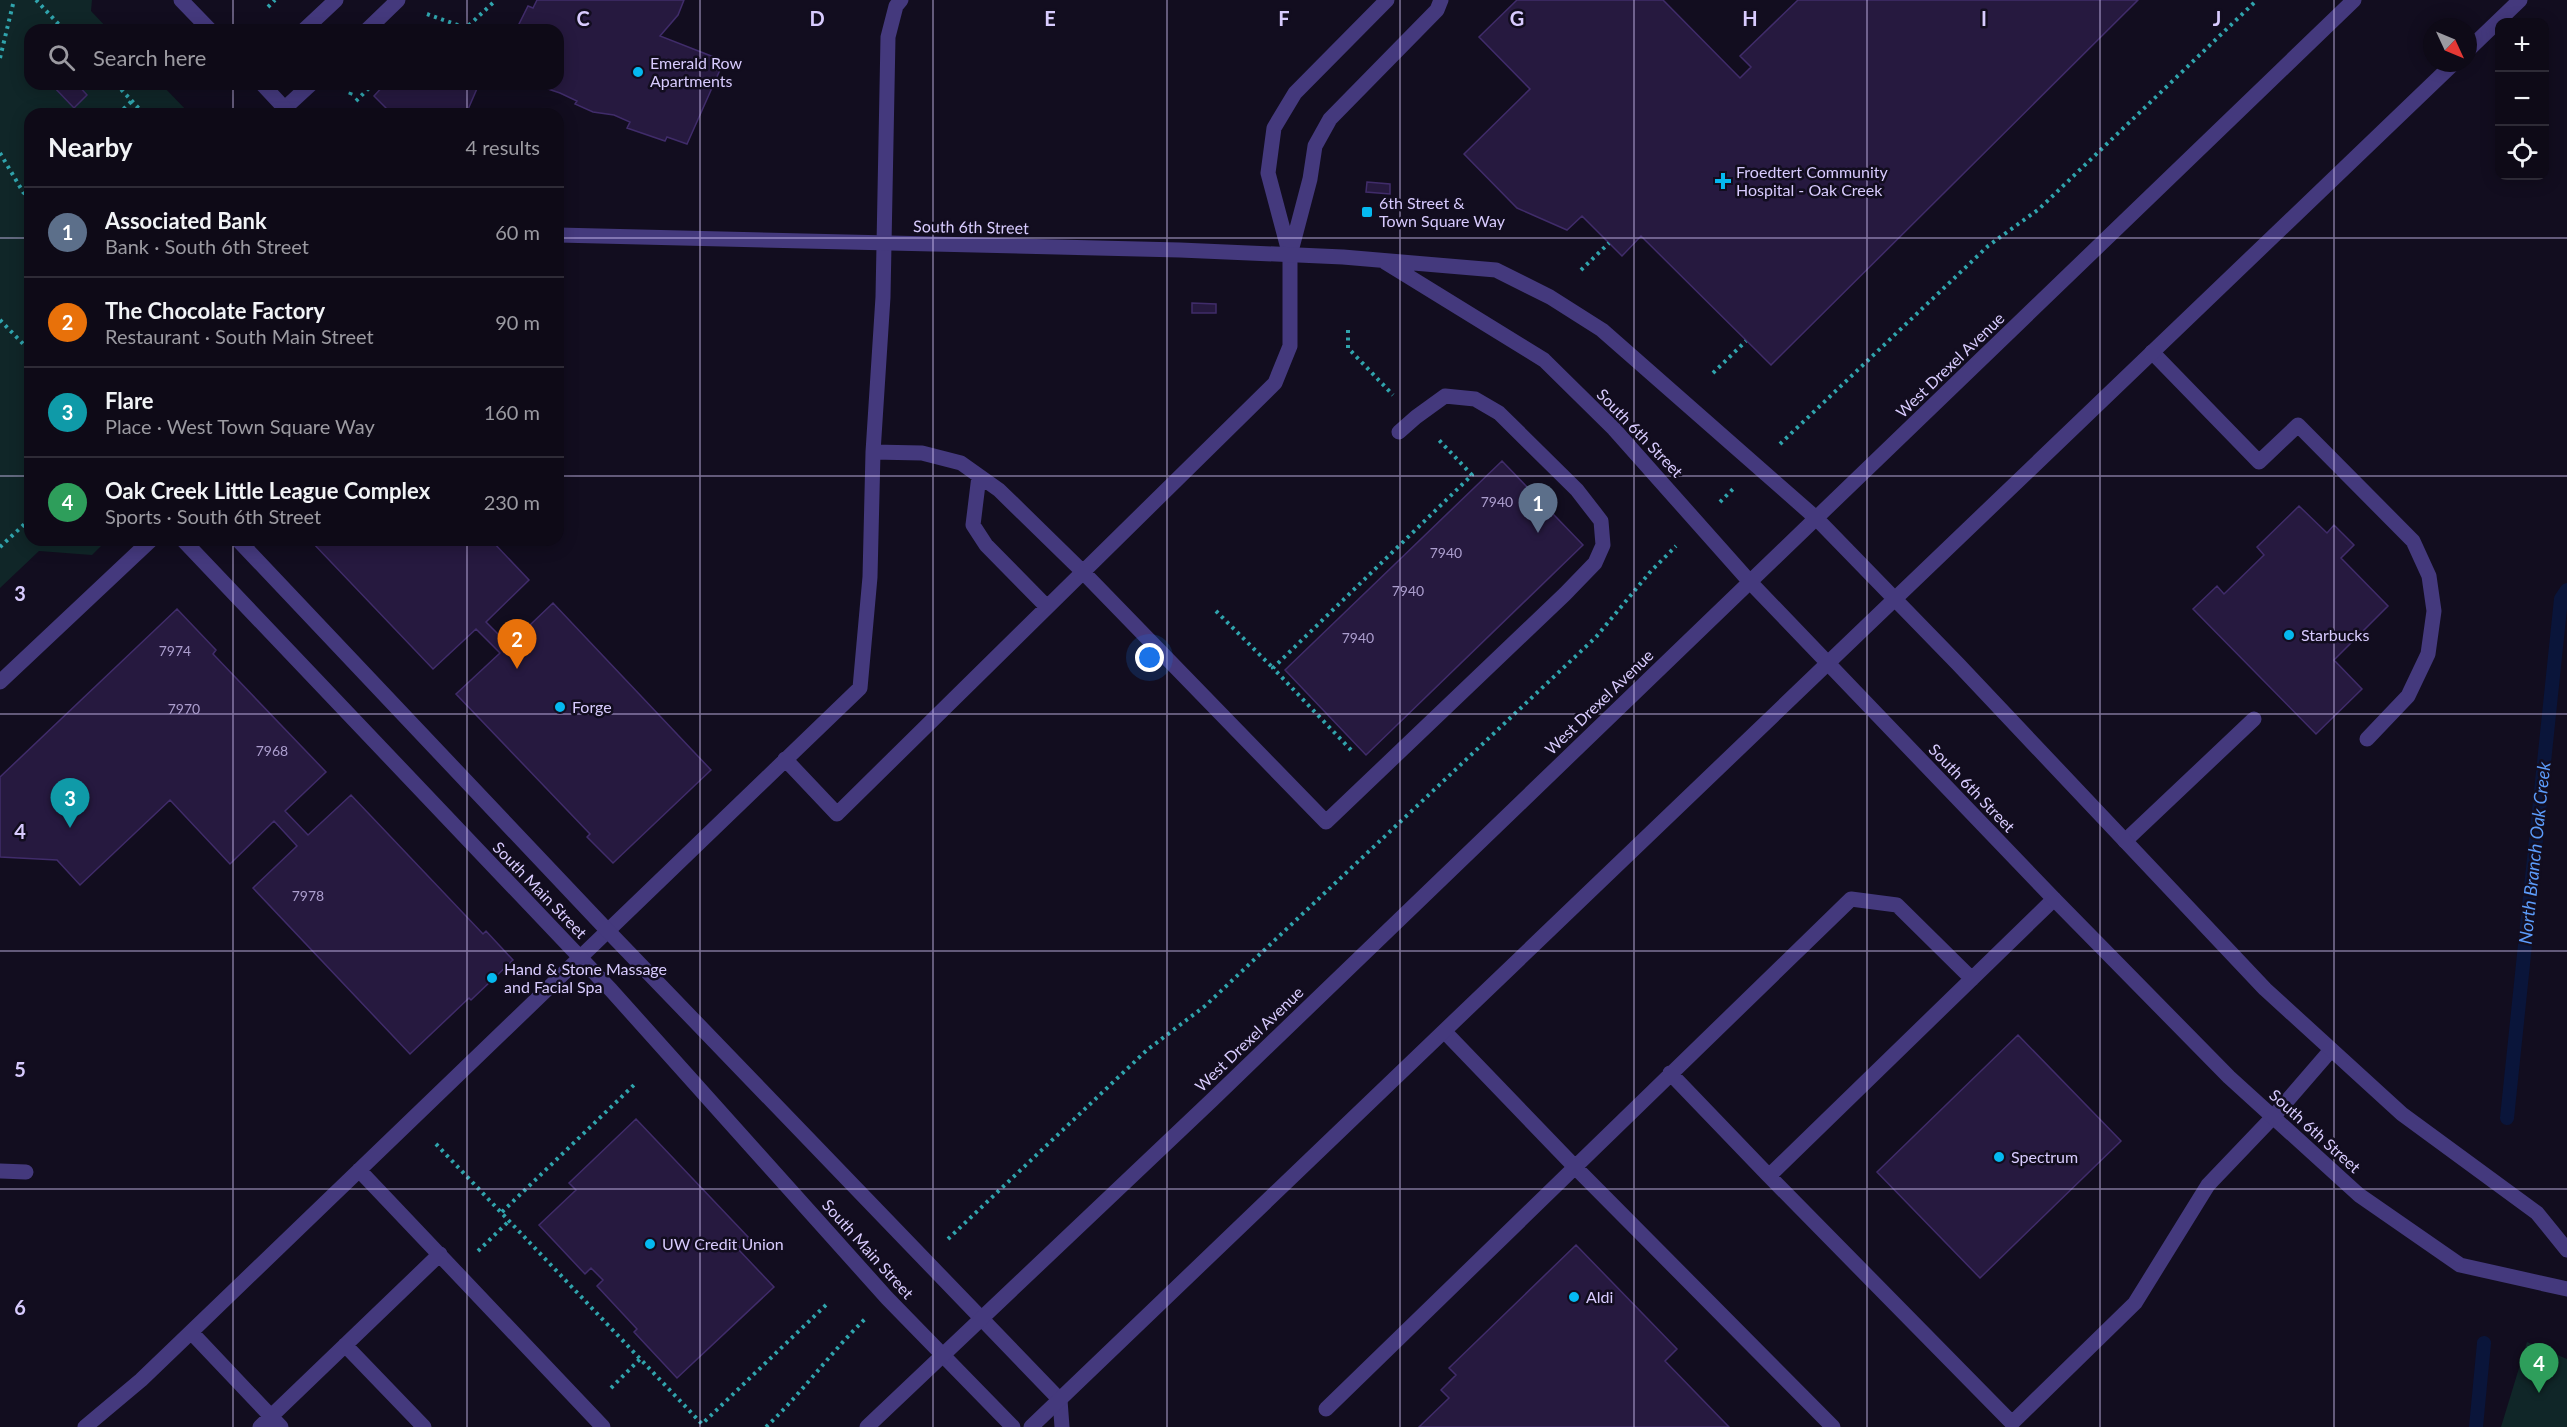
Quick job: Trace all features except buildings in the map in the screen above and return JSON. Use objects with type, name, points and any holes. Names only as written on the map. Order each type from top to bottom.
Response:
[{"type":"street","points":[[181,0],[204,24]]},
{"type":"street","points":[[310,24],[336,0]]},
{"type":"street","points":[[373,24],[398,0]]},
{"type":"street","points":[[85,1427],[141,1380],[860,688],[870,577],[873,452],[883,297],[888,37],[896,6],[901,0]]},
{"type":"street","points":[[1290,255],[1268,173],[1274,128],[1295,93],[1387,0]]},
{"type":"street","points":[[785,759],[837,814],[1275,383],[1290,346],[1290,255],[1310,179],[1315,146],[1330,119],[1437,10],[1441,0]]},
{"type":"street","name":"West Drexel Avenue","points":[[867,1427],[1212,1100],[2354,0]]},
{"type":"street","points":[[2477,41],[2520,0]]},
{"type":"street","points":[[1031,1427],[2445,72]]},
{"type":"street","points":[[268,90],[285,108]]},
{"type":"street","points":[[291,108],[306,90]]},
{"type":"street","name":"South 6th Street","points":[[564,235],[1290,255],[1496,270],[1550,297],[1602,330],[1816,518],[2265,989],[2402,1114],[2537,1213],[2567,1250]]},
{"type":"street","name":"South 6th Street","points":[[1383,261],[1544,360],[1614,429],[1750,582],[2054,899],[2229,1077],[2359,1195],[2460,1265],[2567,1289]]},
{"type":"street","points":[[2152,352],[2259,462],[2298,425],[2413,541],[2429,576],[2434,611],[2427,654],[2408,696],[2367,739]]},
{"type":"street","points":[[873,452],[922,453],[961,463],[999,490],[1083,572],[1326,822],[1565,594],[1595,563],[1603,545],[1601,521],[1577,490],[1499,413],[1475,399],[1445,396],[1399,432]]},
{"type":"street","points":[[979,476],[973,525],[986,545],[1047,607]]},
{"type":"street","points":[[0,682],[145,546]]},
{"type":"street","name":"South Main Street","points":[[189,546],[580,957],[887,1298],[1013,1427]]},
{"type":"street","name":"South Main Street","points":[[244,546],[607,930],[982,1317],[1059,1400]]},
{"type":"street","points":[[2125,841],[2254,719]]},
{"type":"street","points":[[1769,1176],[2054,899]]},
{"type":"street","points":[[1326,1408],[1851,900],[1897,905],[1972,979]]},
{"type":"street","points":[[1445,1032],[1574,1166],[1833,1427]]},
{"type":"street","points":[[1670,1073],[2009,1425],[2135,1303],[2208,1185],[2331,1050]]},
{"type":"street","points":[[359,1170],[603,1427]]},
{"type":"street","points":[[0,1171],[26,1172]]},
{"type":"street","points":[[191,1332],[270,1423],[345,1345],[440,1254]]},
{"type":"street","points":[[345,1345],[424,1427]]},
{"type":"street","points":[[1059,1400],[1062,1427]]},
{"type":"path","points":[[0,58],[14,0]]},
{"type":"path","points":[[36,0],[58,24]]},
{"type":"path","points":[[268,7],[275,0]]},
{"type":"path","points":[[470,24],[496,0]]},
{"type":"path","points":[[1817,406],[1988,246],[2039,209],[2257,0]]},
{"type":"path","points":[[422,12],[455,24]]},
{"type":"path","points":[[122,90],[138,108]]},
{"type":"path","points":[[350,95],[352,90]]},
{"type":"path","points":[[356,101],[367,90]]},
{"type":"path","points":[[124,108],[132,101]]},
{"type":"path","points":[[0,156],[24,193]]},
{"type":"path","points":[[1581,270],[1609,243]]},
{"type":"path","points":[[0,320],[24,345]]},
{"type":"path","points":[[1348,330],[1348,348],[1395,396]]},
{"type":"path","points":[[1713,373],[1746,341]]},
{"type":"path","points":[[1273,668],[1472,475],[1435,436]]},
{"type":"path","points":[[0,547],[24,525]]},
{"type":"path","points":[[988,1200],[1147,1050],[1206,1006],[1596,637],[1651,571]]},
{"type":"path","points":[[1216,610],[1351,750]]},
{"type":"path","points":[[502,1212],[636,1083]]},
{"type":"path","points":[[436,1144],[704,1426],[827,1304]]},
{"type":"path","points":[[456,1271],[510,1220]]},
{"type":"path","points":[[766,1427],[795,1400],[842,1341]]},
{"type":"path","points":[[588,1410],[640,1359]]},
{"type":"green space","points":[[0,0],[92,0],[91,11],[103,24],[24,24],[24,90],[167,90],[184,108],[24,108],[24,546],[101,546],[92,555],[39,551],[0,588]]},
{"type":"green space","points":[[2527,1342],[2567,1359],[2567,1427],[2501,1427]]},
{"type":"waterway","name":"North Branch Oak Creek","points":[[2507,1118],[2561,599],[2567,590]]},
{"type":"waterway","name":"North Branch Oak Creek","points":[[2476,1427],[2484,1343]]},
{"type":"place","name":"Emerald Row Apartments","points":[[638,72]]},
{"type":"place","name":"Froedtert Community Hospital - Oak Creek","points":[[1723,181]]},
{"type":"place","name":"6th Street & Town Square Way","points":[[1367,212]]},
{"type":"place","name":"Associated Bank","points":[[1538,533]]},
{"type":"place","name":"Starbucks","points":[[2289,635]]},
{"type":"place","name":"The Chocolate Factory","points":[[517,669]]},
{"type":"place","name":"Forge","points":[[560,707]]},
{"type":"place","name":"Flare","points":[[70,828]]},
{"type":"place","name":"Hand & Stone Massage and Facial Spa","points":[[492,978]]},
{"type":"place","name":"Spectrum","points":[[1999,1157]]},
{"type":"place","name":"UW Credit Union","points":[[650,1244]]},
{"type":"place","name":"Aldi","points":[[1574,1297]]},
{"type":"place","name":"Oak Creek Little League Complex","points":[[2539,1393]]}]
